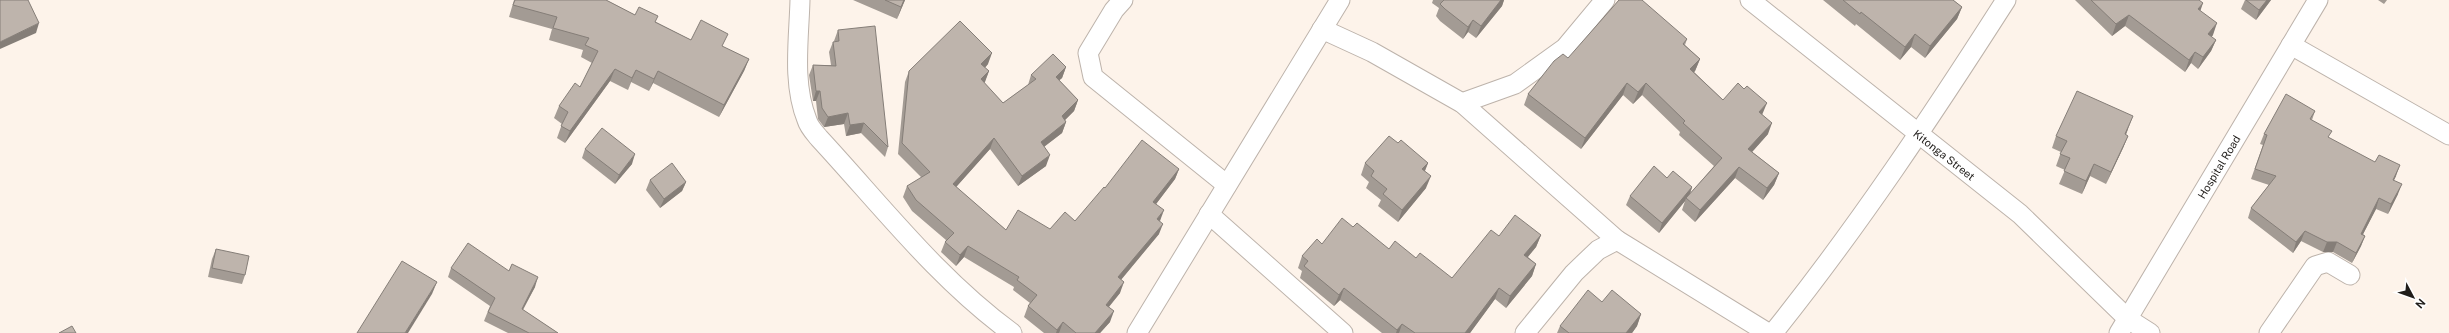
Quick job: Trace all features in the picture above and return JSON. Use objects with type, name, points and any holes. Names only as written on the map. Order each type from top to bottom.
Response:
[{"type":"street","points":[[800,0],[798,69],[800,97],[807,121],[819,138],[908,237],[978,308],[1012,333]]},
{"type":"street","points":[[1123,0],[1114,10],[1088,53],[1093,77],[1227,185]]},
{"type":"street","points":[[1137,333],[1340,0]]},
{"type":"street","points":[[1462,102],[1515,84],[1565,48],[1605,0]]},
{"type":"street","name":"Kitonga Street","points":[[1750,0],[1919,136],[2020,214],[2124,326],[2150,333]]},
{"type":"street","points":[[1773,333],[1807,291],[1919,136],[2006,0]]},
{"type":"street","name":"Hospital Road","points":[[2124,326],[2318,0]]},
{"type":"street","points":[[1322,29],[1372,52],[1462,102],[1617,240],[1768,333]]},
{"type":"street","points":[[2291,45],[2449,135]]},
{"type":"street","points":[[1209,214],[1344,333]]},
{"type":"street","points":[[1525,333],[1574,273],[1598,250],[1617,240]]},
{"type":"street","points":[[2269,333],[2315,266],[2328,262],[2350,275]]},
{"type":"building","points":[[0,0],[28,0],[39,23],[0,42]]},
{"type":"building","points":[[515,0],[606,0],[635,15],[639,7],[658,16],[655,22],[691,40],[701,20],[728,34],[722,46],[749,59],[724,105],[658,71],[654,79],[636,70],[632,78],[615,69],[570,131],[561,126],[568,112],[559,106],[575,83],[580,87],[598,51],[585,45],[589,38],[553,28],[557,17],[513,5]]},
{"type":"building","points":[[885,0],[904,0],[901,7]]},
{"type":"building","points":[[1444,0],[1501,0],[1481,26],[1473,20],[1468,27],[1440,4]]},
{"type":"building","points":[[1619,0],[1642,0],[1687,39],[1683,44],[1700,59],[1690,69],[1723,100],[1738,83],[1744,89],[1747,86],[1767,103],[1759,112],[1772,123],[1748,149],[1779,173],[1767,188],[1739,167],[1700,210],[1686,198],[1722,158],[1683,123],[1685,121],[1646,83],[1638,92],[1627,83],[1585,138],[1528,94],[1554,61],[1563,54],[1568,58]]},
{"type":"building","points":[[1843,0],[1953,0],[1962,7],[1930,46],[1915,34],[1905,47],[1861,12],[1860,14]]},
{"type":"building","points":[[2091,0],[2199,0],[2203,3],[2198,9],[2217,23],[2208,34],[2216,40],[2203,57],[2195,52],[2189,60],[2129,15],[2116,24]]},
{"type":"building","points":[[2246,0],[2267,0],[2259,10]]},
{"type":"building","points":[[960,21],[992,53],[981,64],[989,71],[981,79],[1003,103],[1036,79],[1031,75],[1053,54],[1066,67],[1056,77],[1078,100],[1062,116],[1066,122],[1041,142],[1050,155],[1022,176],[994,138],[953,184],[1006,230],[1018,210],[1050,229],[1065,212],[1075,221],[1104,187],[1105,188],[1142,140],[1179,169],[1153,202],[1164,210],[1157,219],[1163,224],[1118,277],[1124,282],[1106,305],[1114,311],[1095,333],[1076,333],[1063,322],[1057,330],[1028,306],[1037,295],[1017,280],[1019,277],[968,246],[960,255],[945,242],[954,233],[916,200],[907,186],[930,172],[902,143],[909,71]]},
{"type":"building","points":[[875,26],[888,147],[864,123],[850,125],[848,113],[828,117],[822,108],[820,91],[816,91],[813,65],[836,66],[833,42],[839,41],[838,30]]},
{"type":"building","points":[[2077,91],[2133,116],[2125,134],[2128,136],[2111,172],[2094,164],[2086,181],[2064,171],[2070,158],[2060,154],[2067,141],[2056,136]]},
{"type":"building","points":[[2286,94],[2315,111],[2310,119],[2332,131],[2328,137],[2375,162],[2379,155],[2400,165],[2393,180],[2402,184],[2391,204],[2379,198],[2361,234],[2365,236],[2356,253],[2337,242],[2327,242],[2305,231],[2296,242],[2251,208],[2276,176],[2255,169],[2267,135],[2264,134]]},
{"type":"building","points":[[602,128],[635,154],[619,175],[585,149]]},
{"type":"building","points":[[1389,136],[1398,143],[1401,140],[1428,163],[1422,169],[1431,176],[1402,210],[1383,194],[1387,189],[1371,176],[1374,171],[1365,163]]},
{"type":"building","points":[[672,163],[686,182],[664,199],[650,180]]},
{"type":"building","points":[[1654,166],[1667,178],[1673,171],[1692,187],[1662,223],[1630,196]]},
{"type":"building","points":[[1515,215],[1541,235],[1524,255],[1536,264],[1510,296],[1499,288],[1465,333],[1415,333],[1402,324],[1397,330],[1344,288],[1339,295],[1304,266],[1308,261],[1302,256],[1317,239],[1322,244],[1342,218],[1353,227],[1357,223],[1389,249],[1395,241],[1416,258],[1420,253],[1452,278],[1491,230],[1499,236]]},
{"type":"building","points":[[468,243],[509,271],[512,264],[538,277],[522,309],[558,333],[529,333],[488,312],[495,298],[451,268]]},
{"type":"building","points":[[216,249],[249,256],[245,275],[212,268]]},
{"type":"building","points":[[402,261],[437,282],[405,333],[357,333]]},
{"type":"building","points":[[1588,290],[1602,302],[1612,290],[1641,314],[1626,333],[1569,333],[1560,326]]},
{"type":"building","points":[[72,326],[76,333],[59,333]]}]
